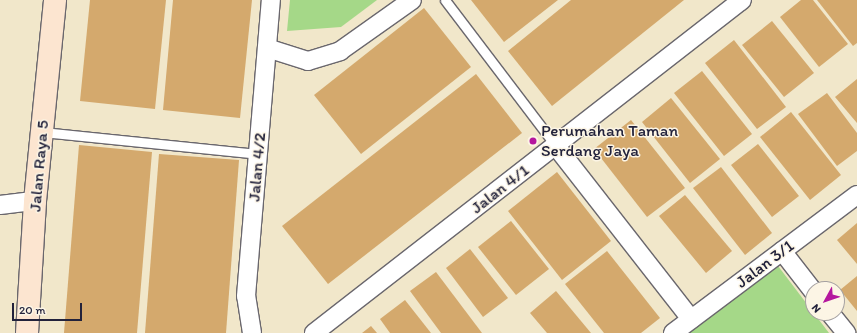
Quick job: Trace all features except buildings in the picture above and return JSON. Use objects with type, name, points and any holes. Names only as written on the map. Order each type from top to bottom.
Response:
[{"type":"street","name":"Jalan Raya 5","points":[[27,333],[35,201],[55,0]]},
{"type":"street","name":"Jalan 4/2","points":[[252,333],[246,296],[271,0]]},
{"type":"street","points":[[267,48],[308,61],[340,51],[412,0]]},
{"type":"street","name":"Jalan 4/1","points":[[314,333],[737,2]]},
{"type":"street","points":[[556,145],[691,319]]},
{"type":"street","name":"Jalan 3/1","points":[[672,333],[857,195]]},
{"type":"street","points":[[0,205],[35,201]]},
{"type":"street","points":[[782,251],[805,281]]},
{"type":"street","points":[[836,321],[846,333]]},
{"type":"lane","points":[[445,0],[556,145]]},
{"type":"lane","points":[[42,132],[258,154]]},
{"type":"green space","points":[[290,0],[377,0],[341,27],[287,31]]},
{"type":"green space","points":[[775,262],[805,301],[805,321],[820,321],[829,333],[684,333]]},
{"type":"place","name":"Perumahan Taman Serdang Jaya","points":[[533,141]]}]
